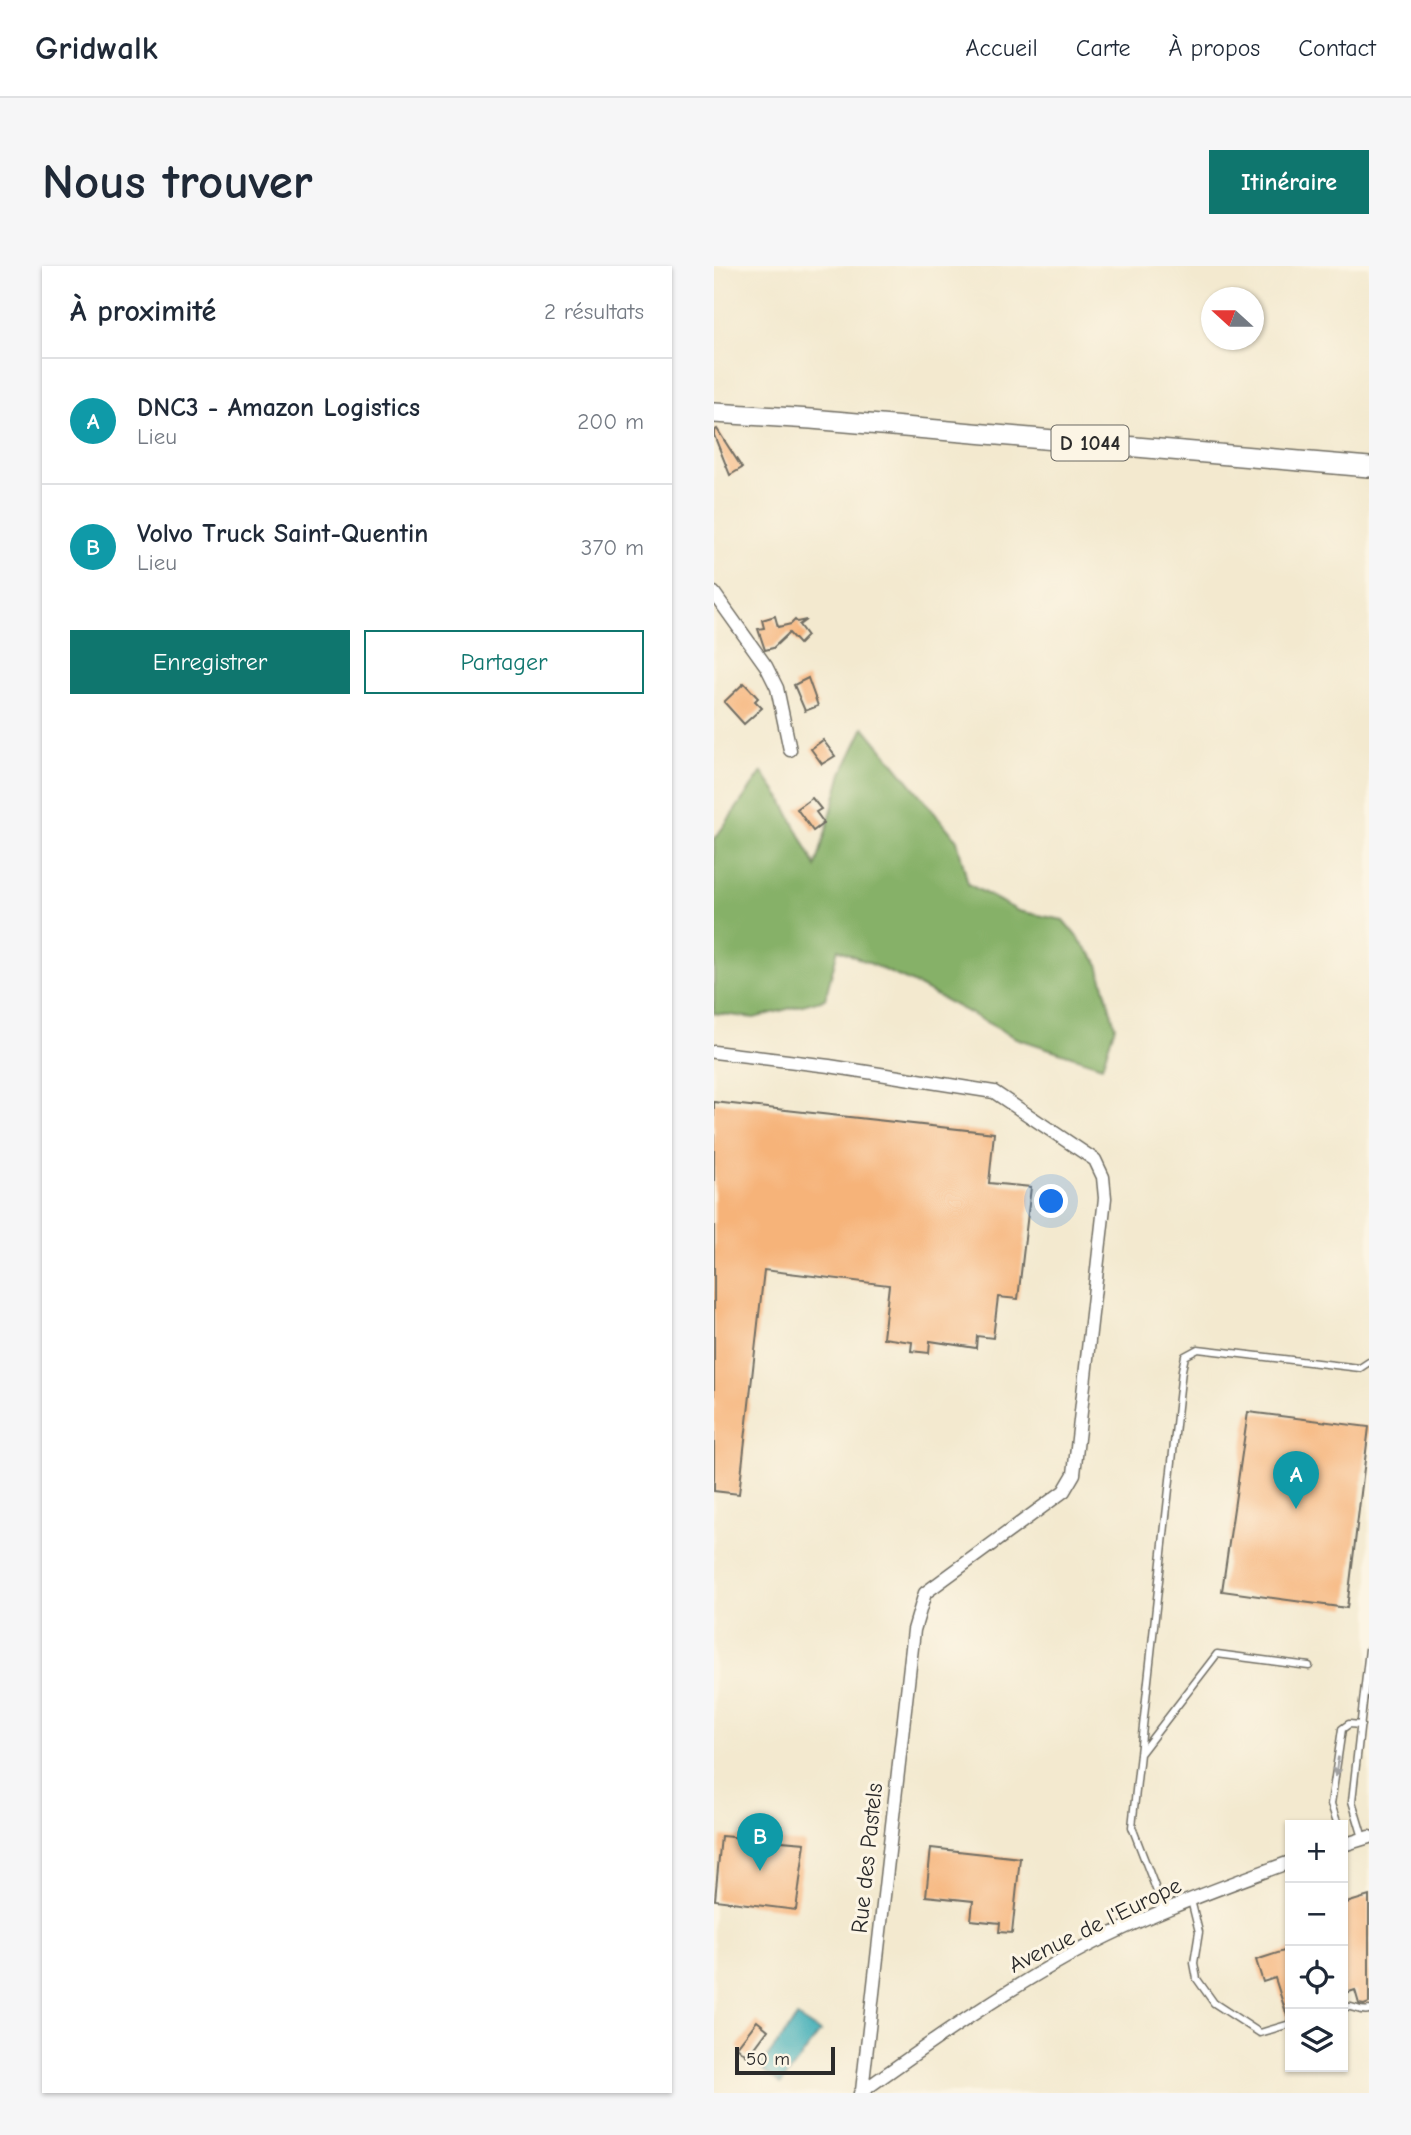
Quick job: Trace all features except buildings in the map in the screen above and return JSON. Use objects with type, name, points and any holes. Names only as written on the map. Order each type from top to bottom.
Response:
[{"type":"main road","name":"D 1044","points":[[714,413],[1369,467]]},
{"type":"street","points":[[714,593],[766,666],[777,688],[790,750]]},
{"type":"street","name":"Rue des Pastels","points":[[714,1052],[829,1066],[994,1093],[1095,1160],[1103,1177],[1105,1198],[1074,1474],[1064,1491],[926,1593],[914,1630],[861,2092]]},
{"type":"street","points":[[1348,1842],[1366,1837]]},
{"type":"street","name":"Avenue de l'Europe","points":[[861,2092],[954,2027],[1058,1962],[1165,1911],[1285,1864]]},
{"type":"lane","points":[[1165,1911],[1132,1827],[1181,1370],[1185,1356],[1198,1349],[1360,1368],[1369,1362]]},
{"type":"lane","points":[[1366,1837],[1352,1801],[1369,1649]]},
{"type":"lane","points":[[1139,1755],[1217,1654],[1309,1666]]},
{"type":"lane","points":[[1336,1820],[1331,1804],[1342,1729],[1349,1724],[1361,1725]]},
{"type":"lane","points":[[1191,1900],[1199,1932],[1194,1963],[1197,1979],[1213,2003],[1260,2033],[1285,2026]]},
{"type":"lane","points":[[1348,2007],[1369,2010]]},
{"type":"green space","points":[[864,727],[957,840],[968,884],[1018,911],[1063,920],[1097,961],[1115,1026],[1102,1066],[1016,1038],[913,983],[838,949],[825,999],[754,1018],[714,1013],[714,840],[762,772],[782,800],[816,867],[842,773]]},
{"type":"water","points":[[797,2017],[820,2032],[781,2084],[760,2067]]},
{"type":"place","name":"DNC3 - Amazon Logistics","points":[[1296,1509]]},
{"type":"place","name":"Volvo Truck Saint-Quentin","points":[[760,1871]]}]
